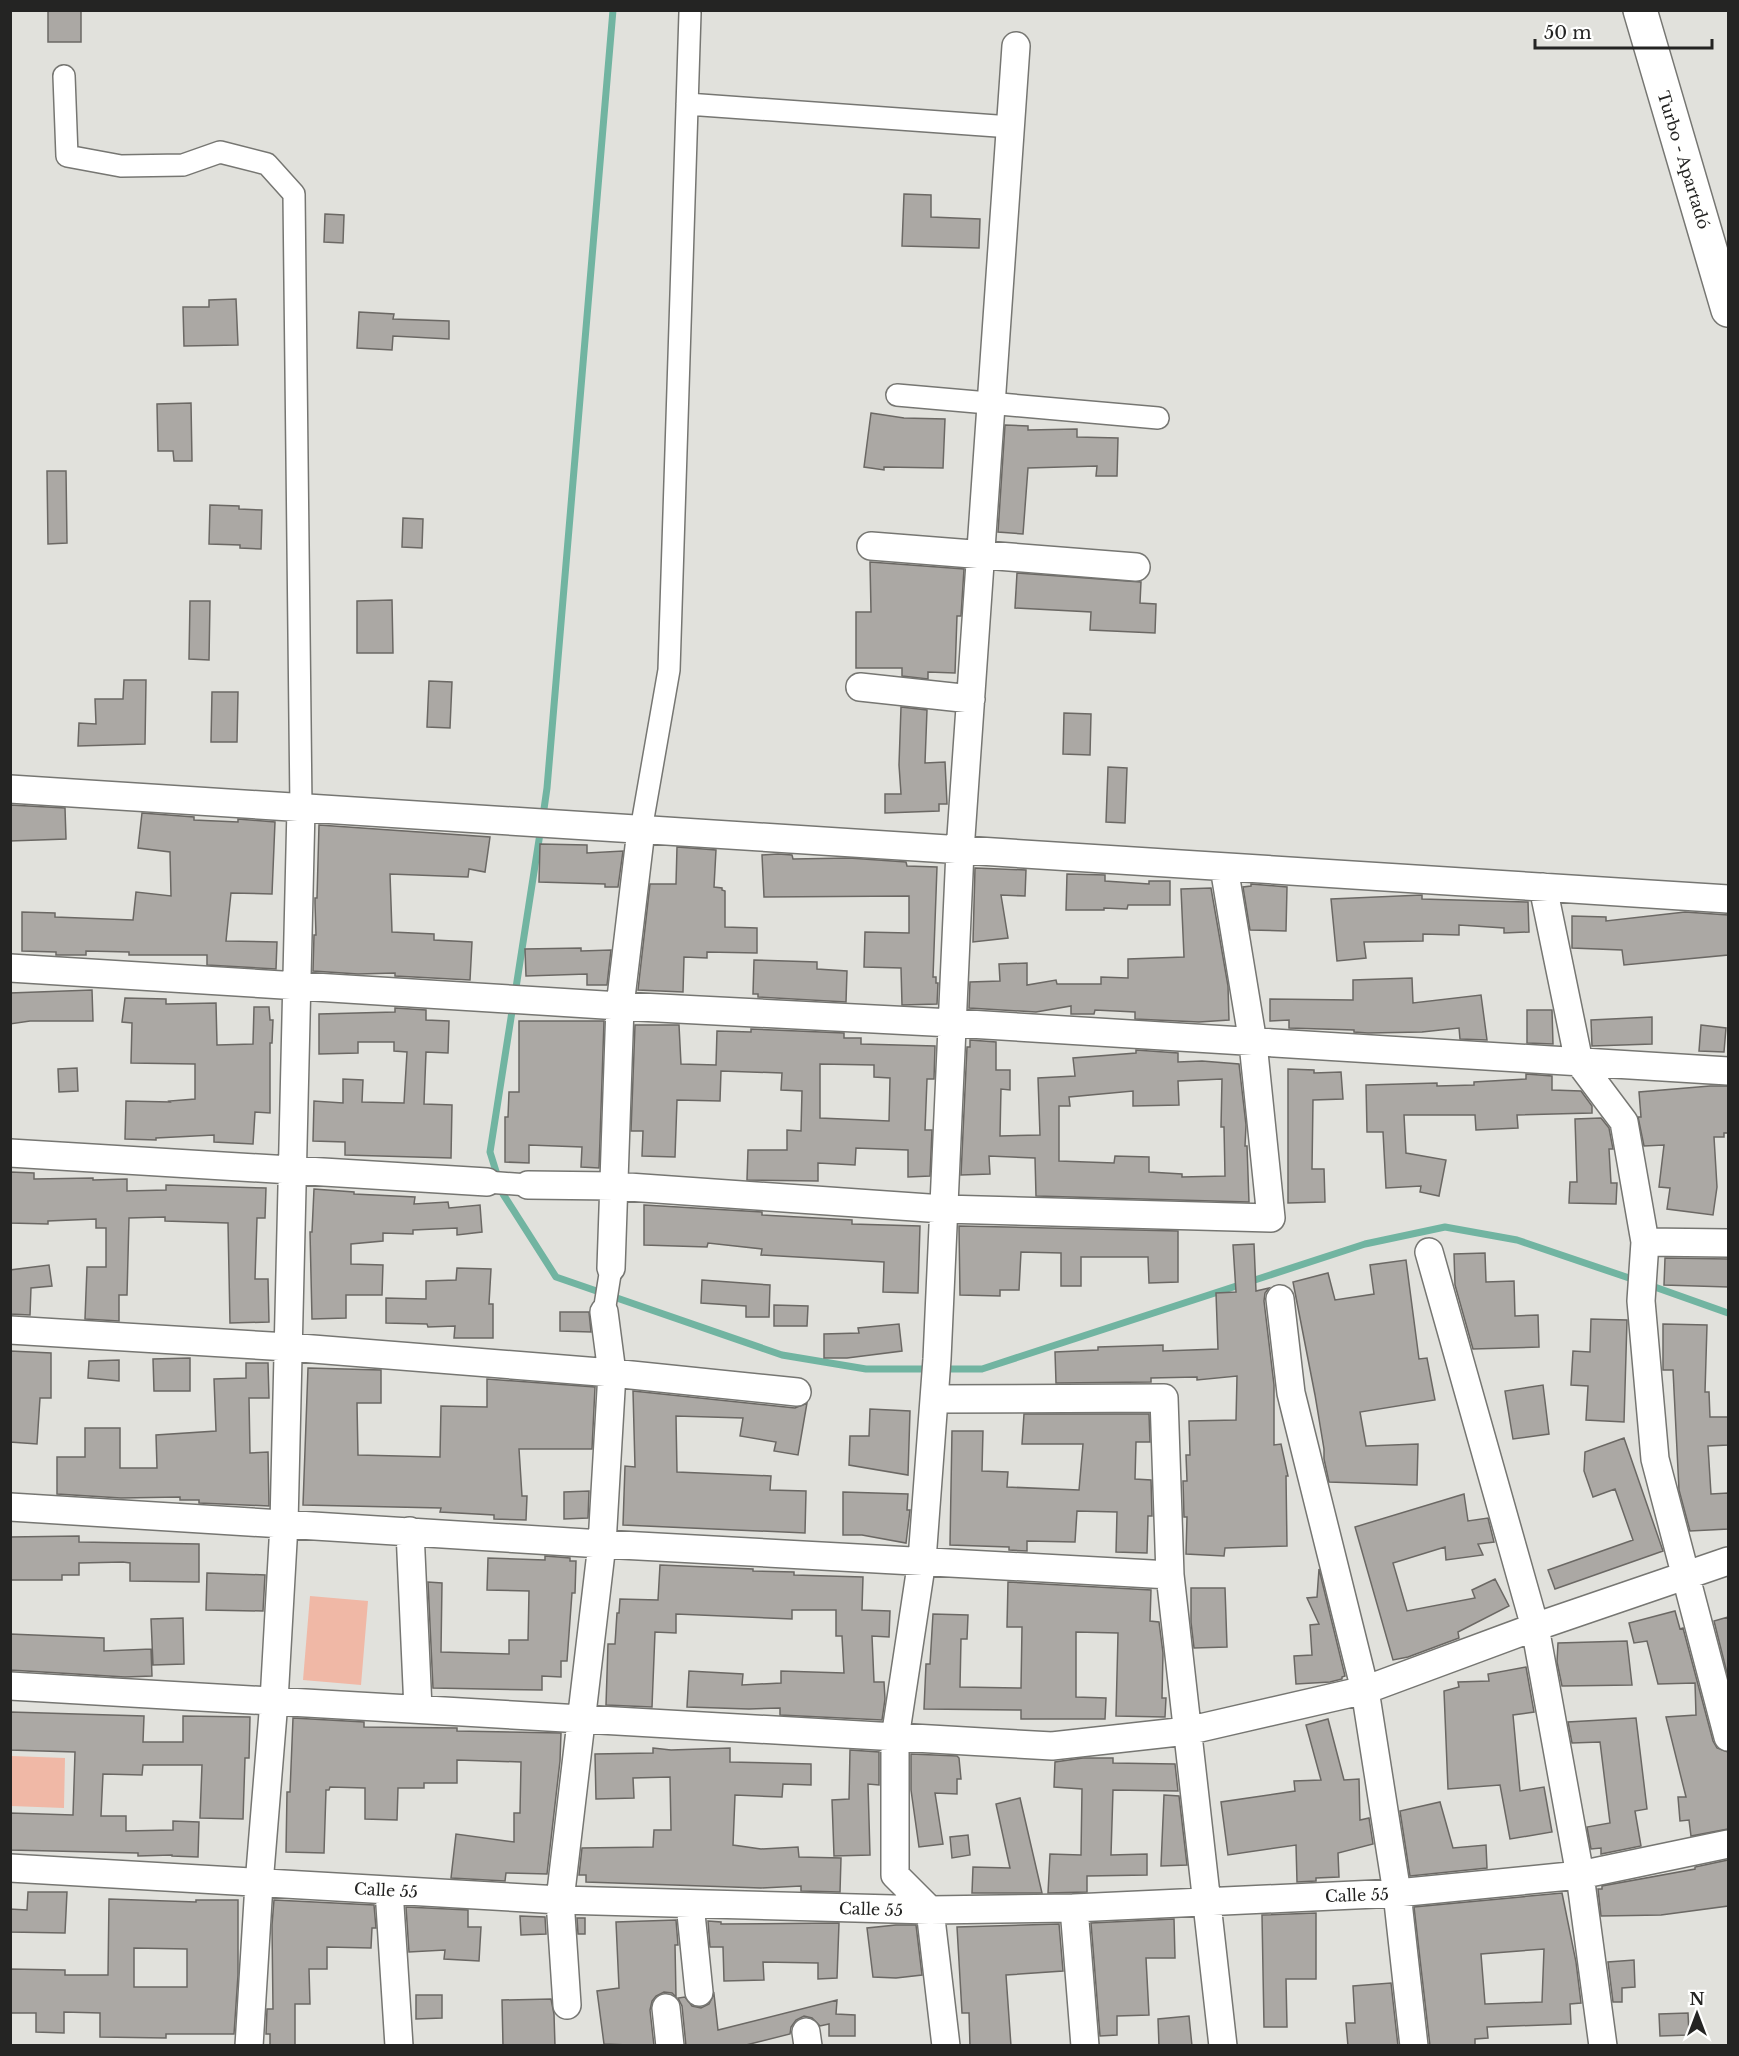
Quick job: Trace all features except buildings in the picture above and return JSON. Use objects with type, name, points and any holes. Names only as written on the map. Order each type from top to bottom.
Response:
[{"type":"main road","name":"Turbo - Apartadó","points":[[1640,10],[1728,310]]},
{"type":"street","points":[[567,2005],[560,1900],[602,1544],[612,1373],[604,1312],[611,1268],[620,1006],[641,830],[669,670],[690,13]]},
{"type":"street","points":[[946,2046],[930,1910],[895,1875],[895,1738],[922,1560],[937,1359],[960,851],[1016,46]]},
{"type":"street","points":[[64,76],[68,156],[121,166],[183,165],[220,152],[267,164],[294,195],[302,808],[284,1524],[274,1701],[249,2046]]},
{"type":"street","points":[[687,104],[1011,127]]},
{"type":"street","points":[[897,395],[1158,417]]},
{"type":"street","points":[[871,546],[1136,567]]},
{"type":"street","points":[[861,687],[971,699]]},
{"type":"street","points":[[10,789],[1728,899]]},
{"type":"street","points":[[10,1153],[528,1185],[614,1186],[943,1209],[1271,1218],[1253,1043],[1224,867]]},
{"type":"street","points":[[1543,887],[1579,1062],[1624,1122],[1645,1251],[1641,1300],[1655,1459],[1728,1737]]},
{"type":"street","points":[[10,968],[1728,1071]]},
{"type":"street","points":[[1645,1251],[1728,1243]]},
{"type":"street","points":[[1429,1252],[1535,1627],[1580,1875],[1603,2046]]},
{"type":"street","points":[[1280,1299],[1291,1393],[1365,1690],[1397,1893],[1414,2046]]},
{"type":"street","points":[[10,1330],[288,1347],[612,1373],[797,1392]]},
{"type":"street","points":[[934,1399],[1164,1398],[1170,1575],[1223,2046]]},
{"type":"street","points":[[10,1507],[602,1544],[1170,1575]]},
{"type":"street","points":[[410,1531],[418,1710]]},
{"type":"street","points":[[10,1686],[1052,1746],[1187,1731],[1365,1690],[1535,1627],[1728,1561]]},
{"type":"street","name":"Calle 55","points":[[10,1868],[560,1900],[930,1910],[1074,1908],[1397,1893],[1580,1875],[1728,1844]]},
{"type":"street","points":[[389,1890],[399,2046]]},
{"type":"street","points":[[690,1904],[699,1992]]},
{"type":"street","points":[[1074,1908],[1085,2046]]},
{"type":"street","points":[[666,2008],[670,2046]]},
{"type":"shaded area","points":[[310,1596],[368,1601],[361,1685],[303,1680]]},
{"type":"shaded area","points":[[11,1756],[65,1758],[64,1808],[11,1806]]},
{"type":"waterway","points":[[543,816],[613,10]]},
{"type":"waterway","points":[[515,994],[541,827]]},
{"type":"waterway","points":[[513,1005],[490,1152],[503,1194],[556,1277],[782,1355],[866,1369],[930,1369]]},
{"type":"waterway","points":[[941,1369],[982,1369],[1365,1244],[1445,1227],[1517,1240],[1635,1280]]},
{"type":"waterway","points":[[1649,1285],[1728,1313]]}]
